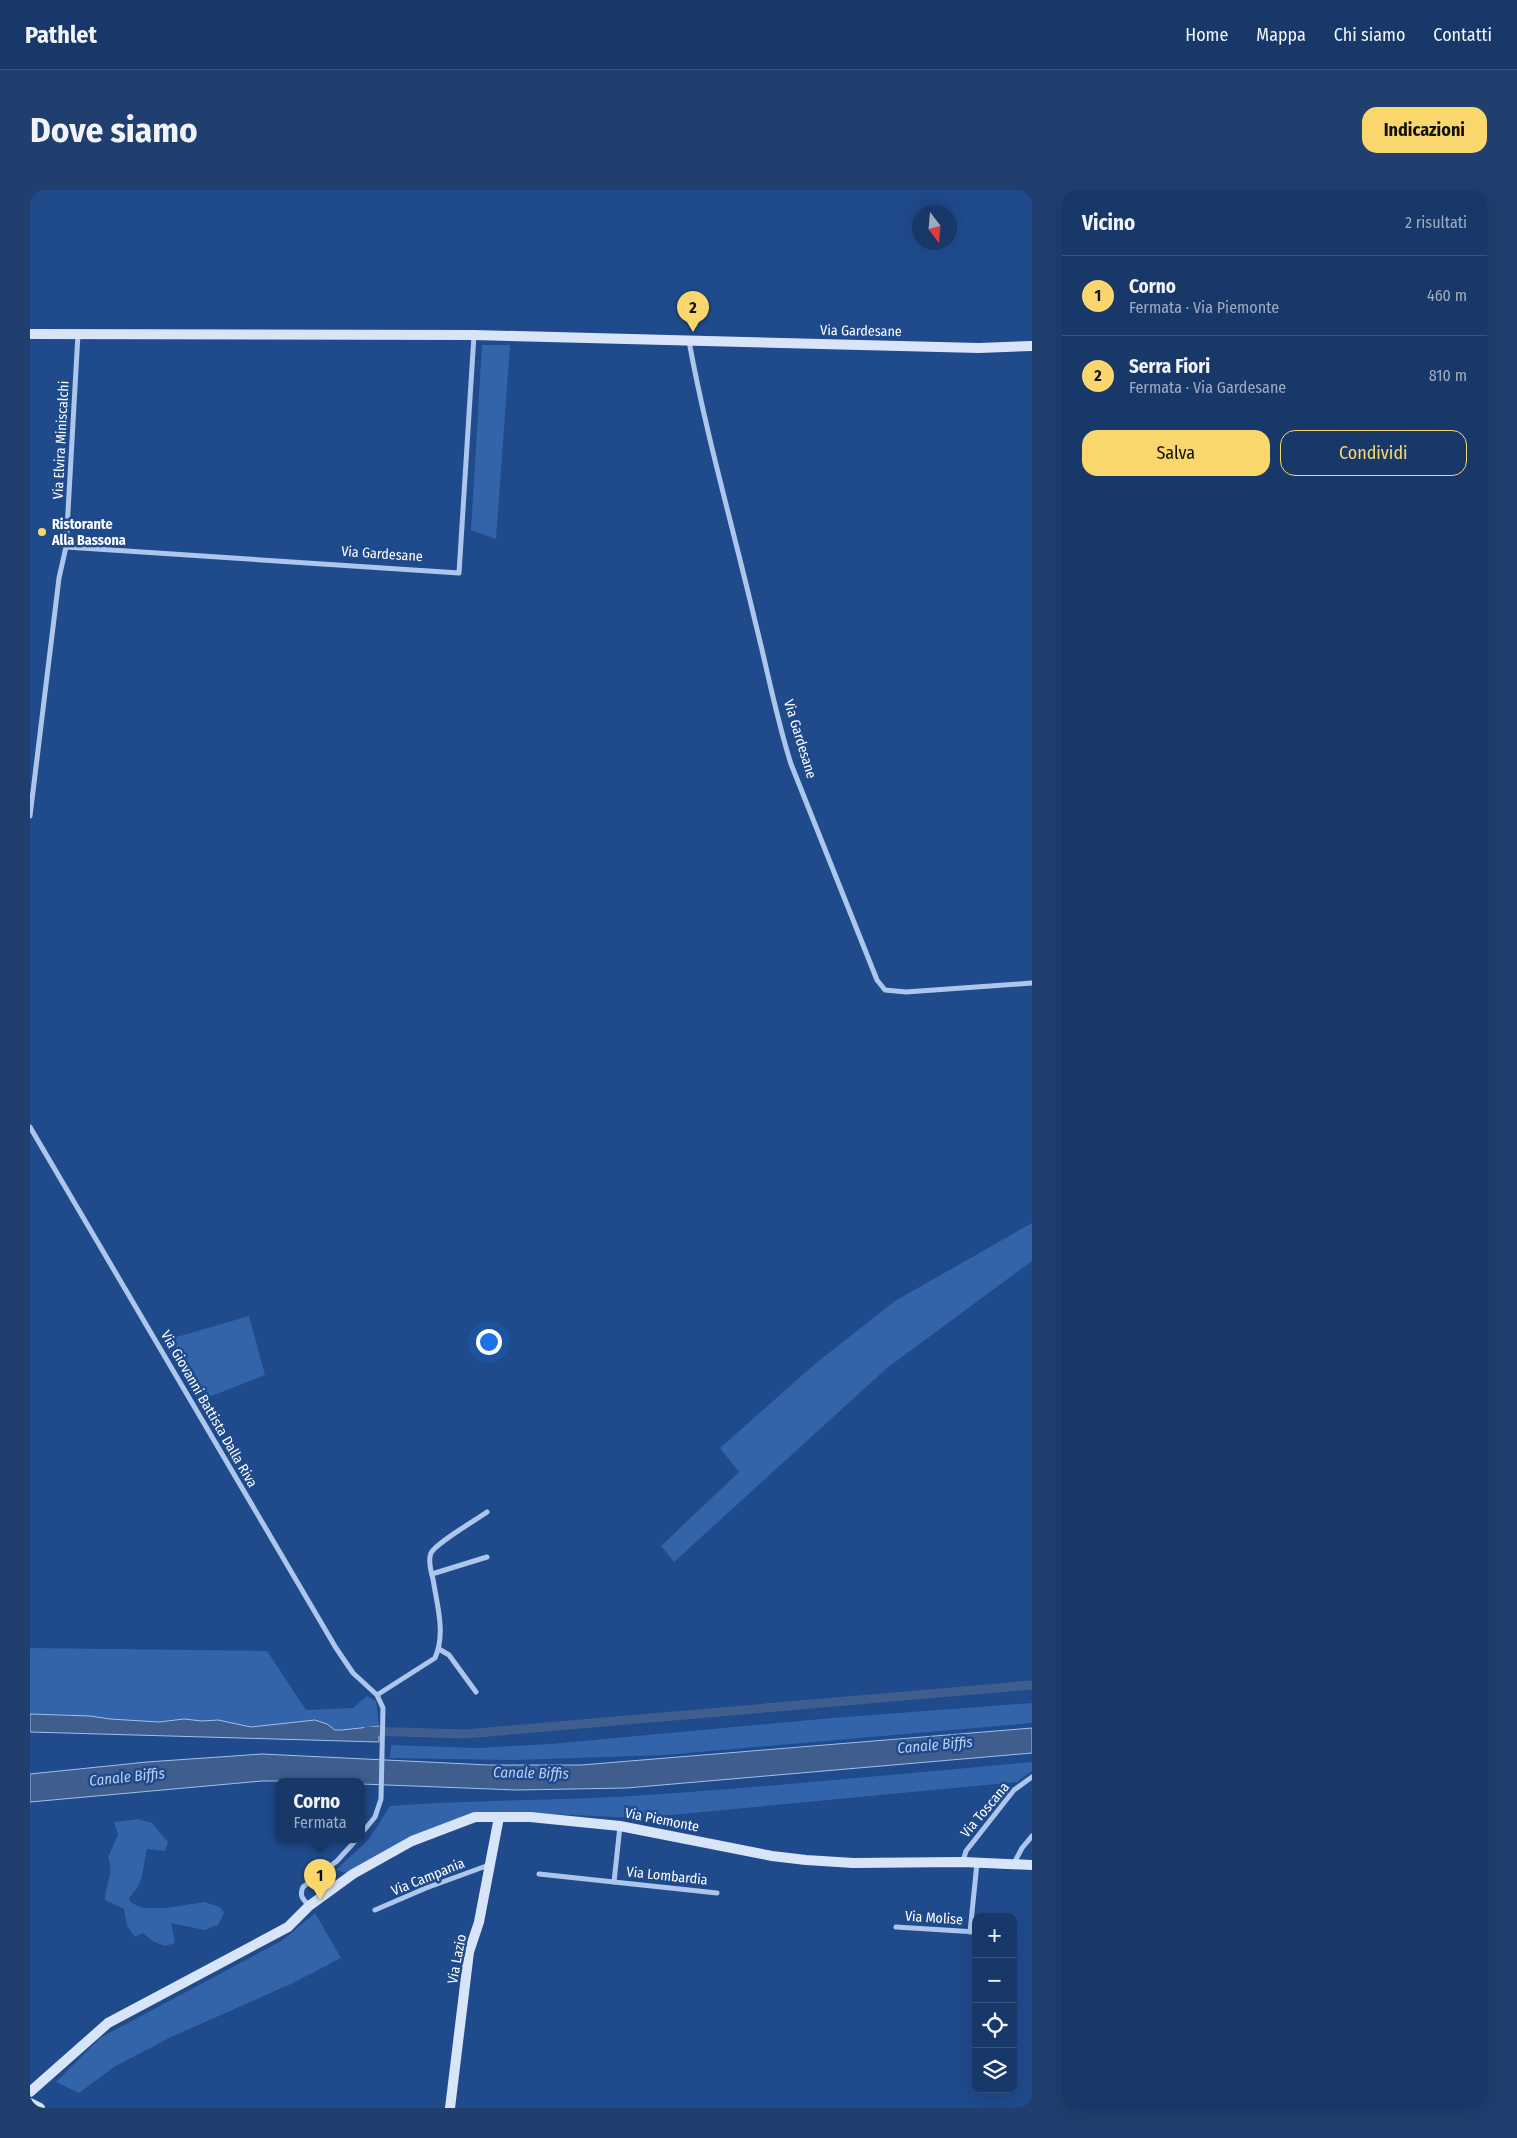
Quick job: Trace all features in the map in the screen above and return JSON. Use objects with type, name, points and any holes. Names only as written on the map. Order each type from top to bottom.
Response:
[{"type":"street","name":"Via Gardesane","points":[[30,334],[474,335],[979,348],[1032,346]]},
{"type":"street","name":"Via Elvira Miniscalchi","points":[[30,816],[59,578],[66,547],[78,334]]},
{"type":"street","name":"Via Gardesane","points":[[66,547],[459,572],[474,335]]},
{"type":"street","name":"Via Gardesane","points":[[688,341],[712,453],[755,619],[782,735],[791,764],[877,980],[885,990],[906,992],[1032,983]]},
{"type":"street","name":"Via Giovanni Battista Dalla Riva","points":[[30,1127],[336,1648],[353,1673],[378,1695]]},
{"type":"street","points":[[365,1829],[375,1818],[382,1790],[384,1723],[383,1708],[378,1695],[430,1662],[435,1658],[439,1649],[440,1620],[432,1574],[431,1553],[438,1545],[487,1512]]},
{"type":"street","points":[[432,1574],[487,1557]]},
{"type":"street","points":[[439,1649],[449,1655],[476,1692]]},
{"type":"street","name":"Via Toscana","points":[[963,1862],[966,1851],[1014,1790],[1032,1777]]},
{"type":"street","name":"Via Piemonte","points":[[30,2092],[108,2023],[288,1927],[309,1906],[353,1874],[412,1841],[475,1817],[530,1817],[620,1826],[772,1856],[806,1860],[853,1863],[963,1862],[1032,1865]]},
{"type":"street","name":"Via Lazio","points":[[450,2108],[469,1952],[480,1922],[499,1817]]},
{"type":"street","name":"Via Lombardia","points":[[614,1882],[620,1826]]},
{"type":"street","points":[[1014,1863],[1022,1848],[1032,1836]]},
{"type":"street","points":[[309,1906],[302,1897],[301,1892],[304,1887],[337,1860],[353,1843]]},
{"type":"street","name":"Via Molise","points":[[974,1913],[977,1863]]},
{"type":"street","name":"Via Campania","points":[[375,1910],[426,1888],[489,1865]]},
{"type":"street","name":"Via Lombardia","points":[[540,1874],[717,1892]]},
{"type":"street","name":"Via Molise","points":[[896,1927],[972,1932]]},
{"type":"street","points":[[30,2103],[40,2108]]},
{"type":"shaded area","points":[[482,345],[510,345],[496,539],[471,530]]},
{"type":"shaded area","points":[[1032,1223],[1032,1261],[887,1368],[674,1562],[661,1546],[739,1472],[720,1448],[816,1363],[895,1301]]},
{"type":"shaded area","points":[[249,1316],[265,1375],[199,1401],[163,1341]]},
{"type":"shaded area","points":[[30,1648],[267,1651],[306,1710],[353,1708],[367,1696],[376,1701],[379,1726],[335,1730],[327,1724],[315,1720],[251,1727],[218,1720],[184,1719],[160,1722],[90,1716],[30,1714]]},
{"type":"shaded area","points":[[1032,1703],[1032,1723],[665,1755],[517,1760],[390,1758],[391,1745],[478,1748],[550,1744],[832,1718]]},
{"type":"shaded area","points":[[1032,1762],[1032,1771],[1017,1782],[640,1818],[526,1813],[474,1814],[349,1874],[336,1870],[369,1839],[390,1806],[594,1798],[801,1783]]},
{"type":"shaded area","points":[[138,1819],[152,1823],[168,1842],[165,1851],[147,1849],[142,1875],[138,1886],[129,1898],[130,1902],[142,1908],[167,1908],[204,1902],[220,1907],[224,1913],[218,1925],[204,1930],[171,1923],[175,1943],[165,1946],[154,1942],[143,1933],[135,1937],[127,1926],[124,1909],[105,1900],[110,1873],[108,1857],[118,1835],[114,1822]]},
{"type":"shaded area","points":[[315,1913],[341,1958],[293,1983],[171,2037],[114,2067],[79,2093],[56,2082],[100,2038],[283,1940]]},
{"type":"water","points":[[30,1714],[90,1716],[159,1722],[184,1719],[218,1720],[251,1727],[315,1720],[327,1724],[335,1730],[379,1726],[379,1742],[30,1732]]},
{"type":"water","name":"Canale Biffis","points":[[1032,1728],[1032,1753],[627,1788],[517,1790],[365,1784],[365,1778],[275,1778],[275,1781],[30,1802],[30,1774],[147,1762],[262,1754],[489,1765],[581,1765]]},
{"type":"waterway","points":[[367,1731],[465,1734],[1032,1685]]},
{"type":"place","name":"Serra Fiori","points":[[693,332]]},
{"type":"place","name":"Ristorante Alla Bassona","points":[[42,532]]},
{"type":"place","name":"Corno","points":[[320,1900]]}]
